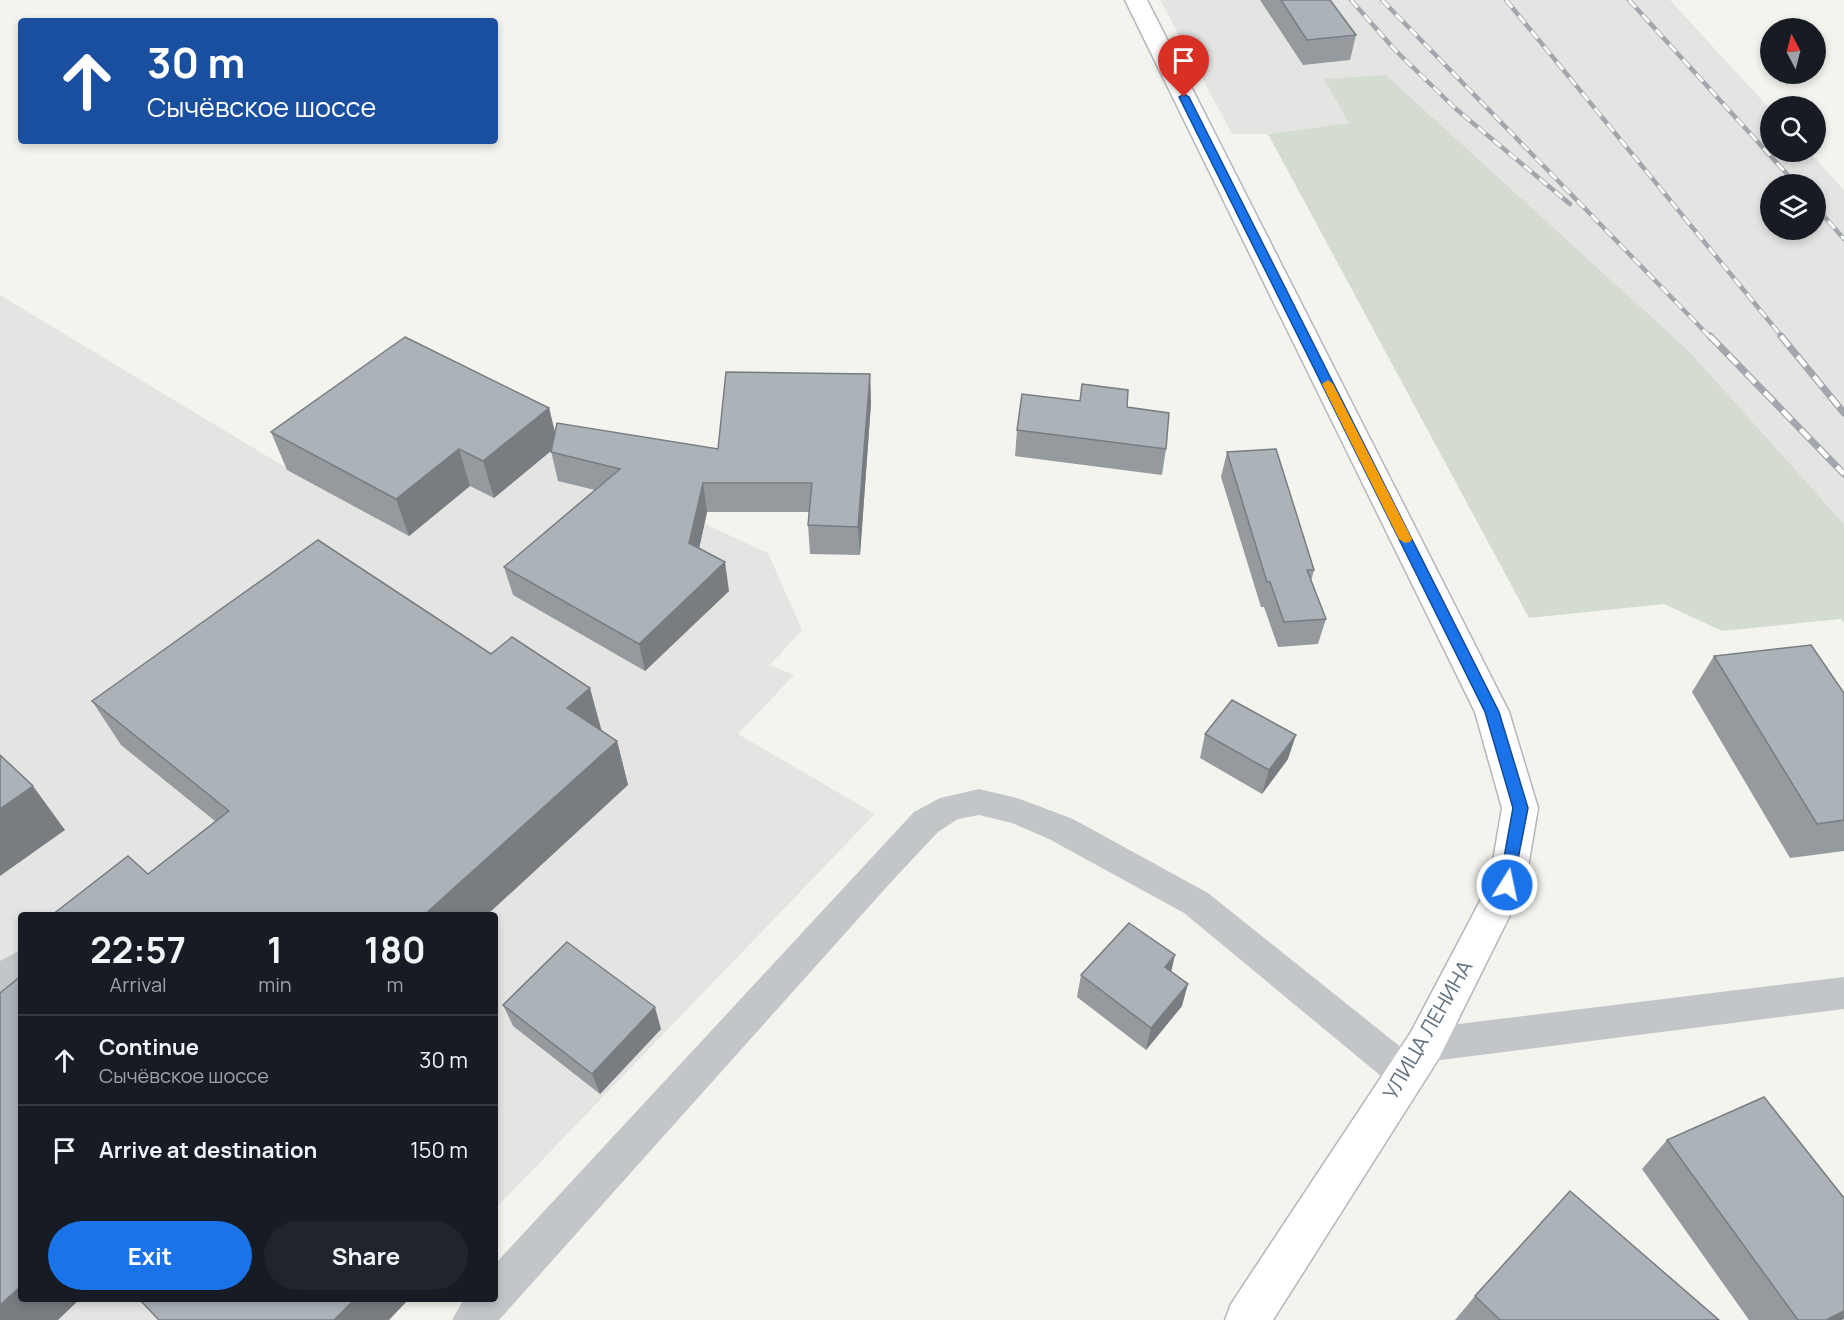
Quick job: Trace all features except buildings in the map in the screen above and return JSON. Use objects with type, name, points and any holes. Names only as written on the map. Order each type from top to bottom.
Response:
[{"type":"main road","name":"УЛИЦА ЛЕНИНА","points":[[1136,0],[1492,712],[1520,808],[1507,885],[1415,1059],[1247,1320]]},
{"type":"lane","points":[[498,1291],[880,871],[926,822],[951,807],[979,802],[1017,811],[1060,829],[1196,903],[1415,1059],[1844,993]]},
{"type":"lane","points":[[0,982],[18,968]]},
{"type":"lane","points":[[472,1320],[488,1302]]},
{"type":"shaded area","points":[[1160,0],[1670,0],[1760,98],[1760,162],[1818,162],[1844,190],[1844,524],[1689,351],[1386,75],[1349,123],[1268,134],[1232,134]]},
{"type":"shaded area","points":[[1386,75],[1689,351],[1844,524],[1844,623],[1841,619],[1722,631],[1664,604],[1529,618],[1268,134],[1349,123],[1324,79]]},
{"type":"shaded area","points":[[0,295],[285,467],[417,374],[559,445],[714,476],[705,524],[768,553],[802,630],[770,665],[794,675],[738,734],[875,814],[498,1206],[498,912],[18,912],[18,1302],[406,1302],[389,1320],[0,1320]]},
{"type":"railway","points":[[1351,0],[1395,50],[1456,109],[1570,204]]},
{"type":"railway","points":[[1382,0],[1711,338]]},
{"type":"railway","points":[[1506,0],[1783,338]]},
{"type":"railway","points":[[1629,0],[1787,174]]},
{"type":"railway","points":[[1826,219],[1844,239]]},
{"type":"railway","points":[[1710,336],[1844,474]]},
{"type":"railway","points":[[1781,336],[1844,413]]},
{"type":"slow traffic","points":[[1328,384],[1405,539]]},
{"type":"route","points":[[1184,97],[1492,712],[1520,808],[1507,885]]}]
